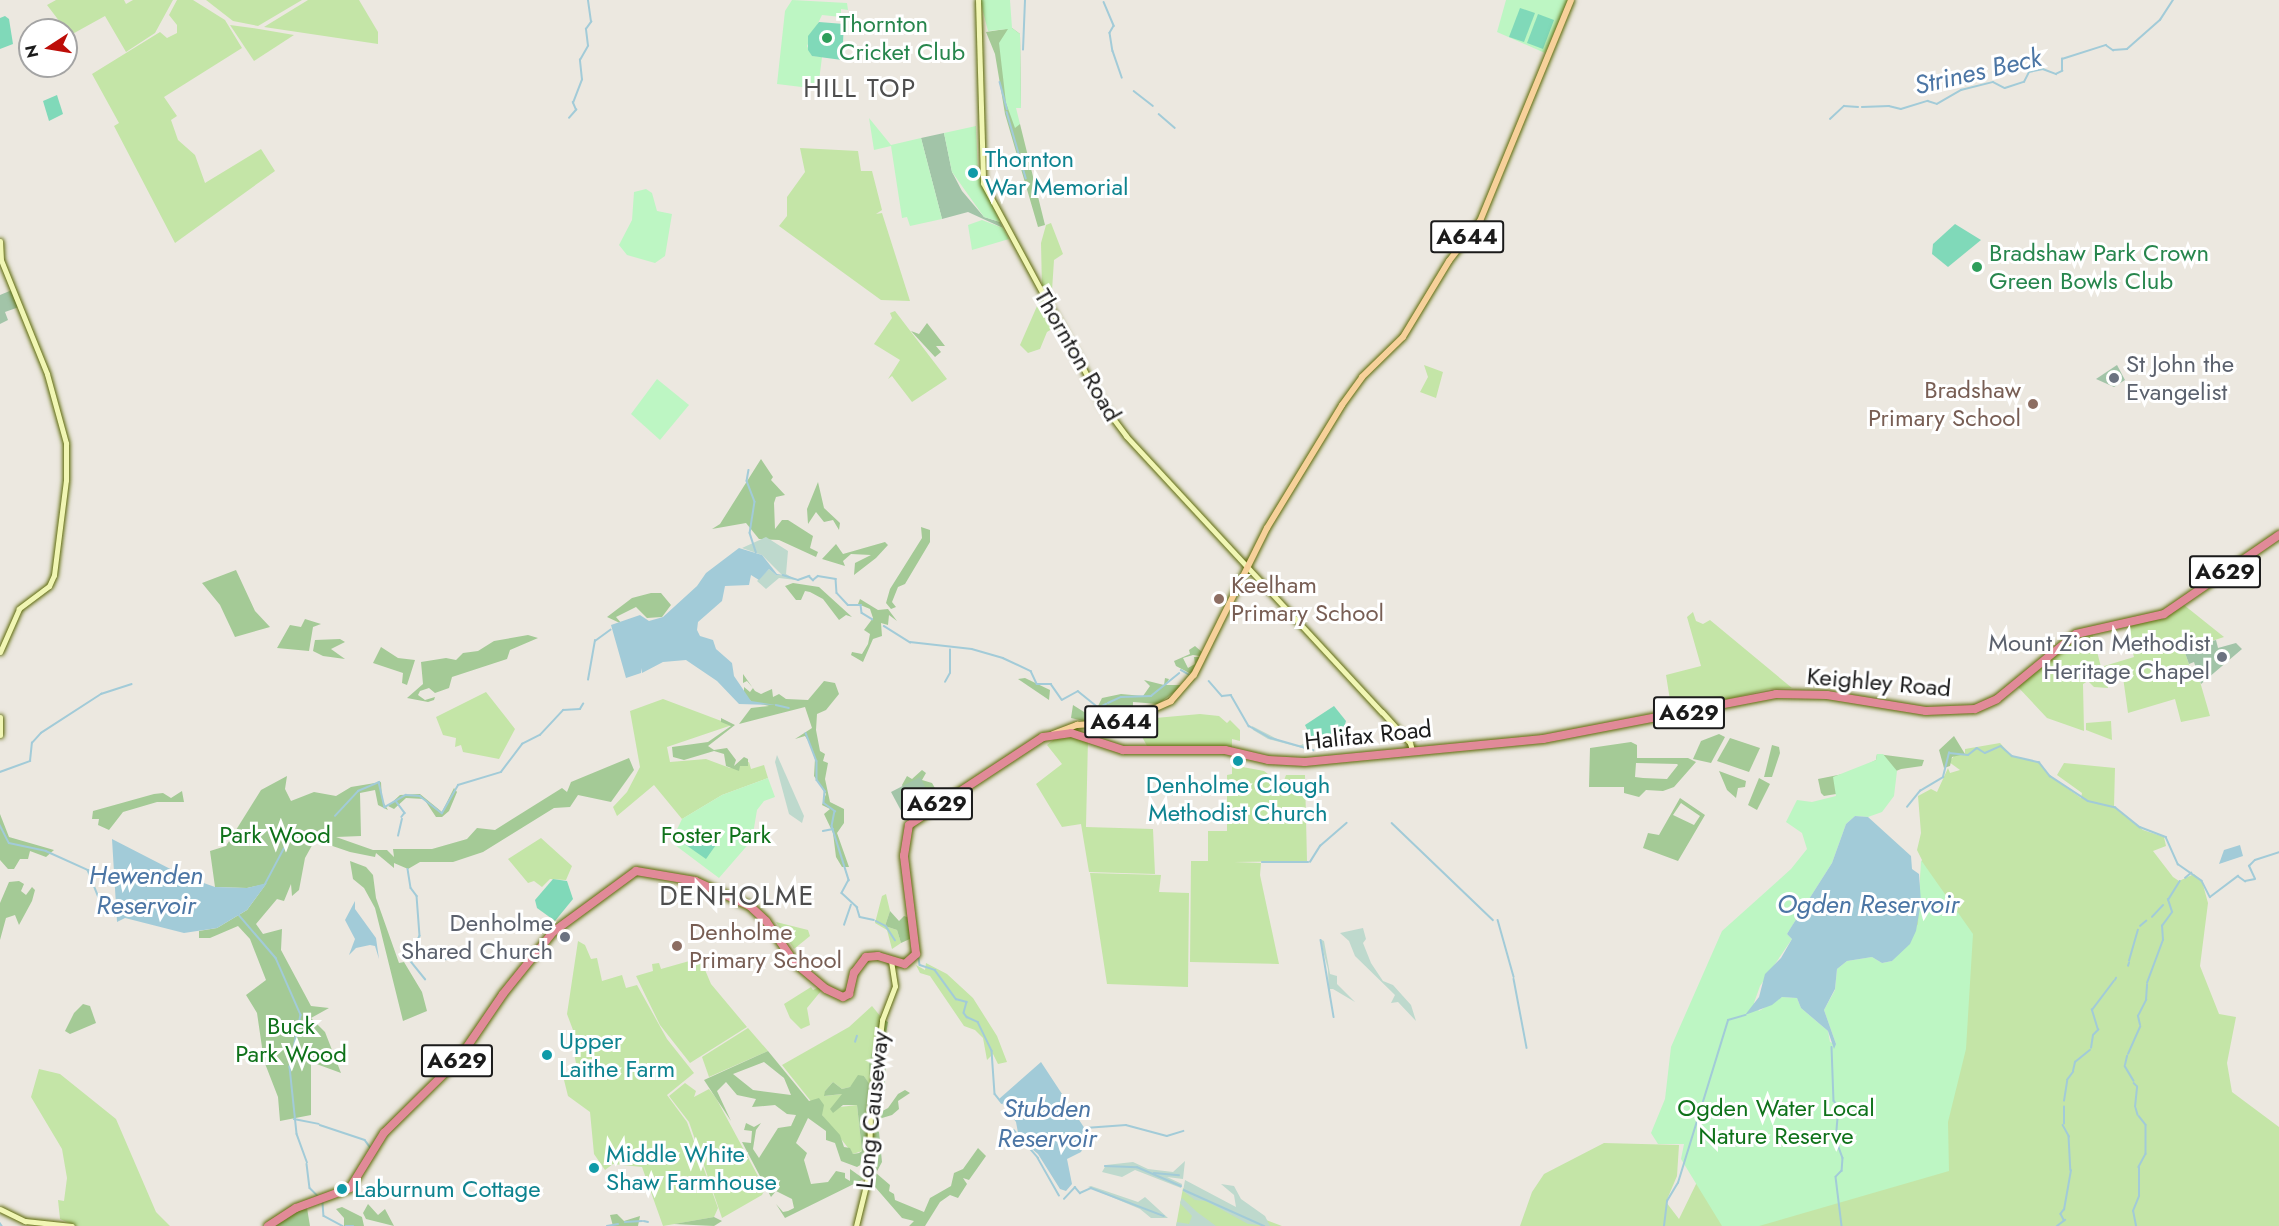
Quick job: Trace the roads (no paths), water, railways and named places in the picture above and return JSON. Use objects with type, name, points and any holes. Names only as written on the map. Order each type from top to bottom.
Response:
[{"type":"highway","name":"Keighley Road","points":[[1550,737],[1782,694],[1827,695],[1926,711],[1986,706],[2076,634],[2164,614],[2279,535]]},
{"type":"highway","name":"Halifax Road","points":[[1053,734],[1081,735],[1123,750],[1226,750],[1298,762],[1550,737]]},
{"type":"highway","name":"A629","points":[[268,1226],[296,1209],[328,1200],[351,1188],[384,1133],[458,1060],[502,994],[560,925],[633,873],[667,874],[710,885],[750,906],[766,921],[787,954],[826,989],[843,997],[849,994],[854,973],[866,957],[908,963],[917,951],[904,856],[909,825],[1043,737],[1053,734]]},
{"type":"main road","name":"Thornton Road","points":[[978,0],[982,51],[980,161],[987,192],[1113,420],[1345,671],[1410,743],[1412,750]]},
{"type":"main road","name":"A644","points":[[1053,734],[1067,727],[1122,722],[1171,701],[1194,675],[1250,569],[1267,528],[1356,384],[1403,337],[1449,261],[1480,221],[1571,0]]},
{"type":"main road","points":[[0,241],[1,260],[47,374],[66,443],[66,480],[54,575],[49,586],[19,609],[0,652]]},
{"type":"main road","points":[[0,717],[0,735]]},
{"type":"main road","name":"Long Causeway","points":[[856,1226],[869,1173],[870,1117],[882,1020],[895,986],[891,960]]},
{"type":"main road","points":[[0,1209],[25,1221],[72,1226]]},
{"type":"water","points":[[739,548],[762,555],[777,574],[783,575],[776,575],[769,569],[759,580],[751,575],[749,585],[725,586],[722,601],[698,622],[697,630],[700,636],[713,640],[716,649],[732,663],[734,676],[751,701],[776,705],[739,704],[717,681],[686,660],[663,662],[642,673],[641,668],[641,673],[626,678],[611,625],[640,615],[649,621],[663,617],[697,586],[706,573]]},
{"type":"water","name":"Ogden Reservoir","points":[[1855,816],[1868,817],[1911,856],[1912,869],[1919,874],[1921,902],[1916,931],[1910,944],[1892,961],[1882,963],[1872,957],[1847,961],[1837,969],[1835,989],[1824,1010],[1836,1044],[1834,1049],[1828,1031],[1801,1008],[1797,998],[1782,997],[1772,1005],[1745,1015],[1759,997],[1765,974],[1781,958],[1792,939],[1787,934],[1832,863],[1846,824]]},
{"type":"water","name":"Hewenden Reservoir","points":[[112,839],[184,876],[215,887],[247,888],[267,883],[247,910],[217,928],[184,933],[125,918],[117,922]]},
{"type":"water","points":[[2240,845],[2243,856],[2219,864],[2224,850]]},
{"type":"water","points":[[355,901],[355,909],[376,938],[379,959],[375,946],[370,945],[356,948],[349,955],[355,939],[345,920]]},
{"type":"water","name":"Stubden Reservoir","points":[[1041,1062],[1089,1135],[1081,1152],[1067,1159],[1072,1184],[1066,1191],[1060,1189],[1038,1154],[1019,1138],[1016,1122],[999,1099]]},
{"type":"waterway","points":[[569,118],[576,110],[573,103],[582,80],[580,60],[588,46],[586,29],[591,22],[588,0]]},
{"type":"waterway","points":[[1023,50],[1025,0]]},
{"type":"waterway","name":"Strines Beck","points":[[1862,107],[1889,106],[1901,109],[1928,101],[1937,104],[1961,90],[1993,82],[2005,88],[2024,82],[2029,72],[2043,69],[2056,74],[2062,71],[2062,59],[2106,45],[2113,50],[2127,49],[2160,20],[2173,0]]},
{"type":"waterway","points":[[1104,2],[1114,26],[1110,33],[1113,51],[1122,77]]},
{"type":"waterway","points":[[1000,82],[1007,109]]},
{"type":"waterway","points":[[1134,91],[1153,106]]},
{"type":"waterway","name":"Strines Beck","points":[[1830,119],[1844,106],[1858,107]]},
{"type":"waterway","points":[[1007,112],[1026,178]]},
{"type":"waterway","points":[[1159,114],[1175,128]]},
{"type":"waterway","points":[[749,470],[747,481],[755,502],[750,533],[756,552]]},
{"type":"waterway","points":[[783,575],[798,580],[809,576],[813,580],[818,576],[836,579],[837,593],[848,605],[861,605],[862,613],[872,619]]},
{"type":"waterway","points":[[884,626],[910,642],[972,649],[1003,658],[1031,671],[1037,684],[1051,684],[1062,700],[1078,691],[1099,708],[1106,704]]},
{"type":"waterway","points":[[588,680],[595,641],[610,630]]},
{"type":"waterway","points":[[945,682],[950,673],[950,650]]},
{"type":"waterway","points":[[1181,670],[1190,675]]},
{"type":"waterway","points":[[1108,703],[1121,697],[1151,696],[1179,673]]},
{"type":"waterway","points":[[1209,681],[1222,696],[1231,695],[1249,726],[1271,738],[1313,750]]},
{"type":"waterway","points":[[0,772],[30,761],[32,743],[41,733],[101,694],[131,684]]},
{"type":"waterway","points":[[335,816],[358,791],[379,782],[385,807],[406,795],[420,796],[442,813],[458,785],[501,772],[522,744],[540,735],[563,710],[580,709],[583,704]]},
{"type":"waterway","points":[[776,705],[789,708]]},
{"type":"waterway","points":[[806,733],[817,761],[817,780],[825,791],[824,803],[835,811],[832,826],[849,880],[842,893],[857,907],[860,917],[874,920]]},
{"type":"waterway","points":[[1907,807],[1920,791],[1943,777],[1949,753],[1968,755],[1977,748],[1985,753],[2001,746],[2012,756],[2039,762],[2050,776],[2088,801],[2115,807],[2140,827],[2166,837],[2178,864],[2202,881],[2210,897],[2238,876],[2245,881],[2255,879],[2249,866],[2255,860],[2279,852]]},
{"type":"waterway","points":[[396,801],[405,813],[402,817]]},
{"type":"waterway","points":[[398,836],[402,819]]},
{"type":"waterway","points":[[1310,862],[1320,846],[1346,823]]},
{"type":"waterway","points":[[1392,823],[1493,920]]},
{"type":"waterway","points":[[0,825],[9,843],[46,851],[88,870],[105,913],[115,916]]},
{"type":"waterway","points":[[823,831],[833,829]]},
{"type":"waterway","points":[[265,884],[284,849]]},
{"type":"waterway","points":[[1262,862],[1308,862]]},
{"type":"waterway","points":[[408,869],[411,888],[417,896],[420,936],[409,959],[425,979]]},
{"type":"waterway","points":[[88,870],[104,875]]},
{"type":"waterway","points":[[2185,878],[2191,873]]},
{"type":"waterway","points":[[2147,983],[2163,940],[2162,926],[2172,912],[2168,900],[2180,881]]},
{"type":"waterway","points":[[844,925],[851,905]]},
{"type":"waterway","points":[[2152,917],[2163,905]]},
{"type":"waterway","points":[[239,915],[276,958],[301,1015],[290,1067],[297,1134],[307,1162]]},
{"type":"waterway","points":[[1498,920],[1514,977]]},
{"type":"waterway","points":[[876,921],[886,926],[895,940]]},
{"type":"waterway","points":[[2140,926],[2146,921]]},
{"type":"waterway","points":[[2129,961],[2138,930]]},
{"type":"waterway","points":[[1321,940],[1334,1017]]},
{"type":"waterway","points":[[419,946],[446,959]]},
{"type":"waterway","points":[[919,958],[920,965],[935,970],[956,999],[967,1002],[964,1013],[978,1022],[992,1051],[995,1094],[1002,1103]]},
{"type":"waterway","points":[[1514,979],[1527,1048]]},
{"type":"waterway","points":[[2094,1034],[2098,1030],[2092,1010],[2114,981]]},
{"type":"waterway","points":[[2140,1025],[2138,1016],[2146,1000],[2147,985]]},
{"type":"waterway","points":[[1664,1226],[1667,1201],[1678,1183],[1728,1020],[1745,1015]]},
{"type":"waterway","points":[[2128,1054],[2140,1027]]},
{"type":"waterway","points":[[2091,1048],[2093,1035]]},
{"type":"waterway","points":[[855,1042],[857,1036]]},
{"type":"waterway","points":[[1832,1047],[1834,1101],[1839,1107],[1836,1139],[1843,1158],[1842,1171],[1836,1177],[1842,1226]]},
{"type":"waterway","points":[[2073,1071],[2075,1062],[2090,1050]]},
{"type":"waterway","points":[[2125,1065],[2127,1056]]},
{"type":"waterway","points":[[2125,1066],[2134,1081]]},
{"type":"waterway","points":[[2067,1080],[2073,1072]]},
{"type":"waterway","points":[[2064,1101],[2067,1081]]},
{"type":"waterway","points":[[2134,1083],[2137,1086]]},
{"type":"waterway","points":[[2135,1107],[2137,1087]]},
{"type":"waterway","points":[[2064,1107],[2064,1124]]},
{"type":"waterway","points":[[2136,1108],[2138,1115]]},
{"type":"waterway","points":[[2139,1116],[2146,1125],[2146,1154],[2139,1167]]},
{"type":"waterway","points":[[294,1119],[319,1124]]},
{"type":"waterway","points":[[320,1125],[365,1140],[370,1147]]},
{"type":"waterway","points":[[1085,1128],[1126,1125],[1167,1136],[1183,1131]]},
{"type":"waterway","points":[[2063,1125],[2069,1136],[2071,1170]]},
{"type":"waterway","points":[[1014,1130],[1038,1158],[1059,1195]]},
{"type":"waterway","points":[[307,1164],[310,1188],[317,1195]]},
{"type":"waterway","points":[[1105,1166],[1137,1167],[1181,1186]]},
{"type":"waterway","points":[[2136,1226],[2133,1211],[2139,1196],[2139,1168]]},
{"type":"waterway","points":[[2064,1210],[2071,1171]]},
{"type":"waterway","points":[[1154,1173],[1179,1175]]},
{"type":"waterway","points":[[1064,1199],[1075,1187],[1080,1193],[1091,1188],[1164,1216]]},
{"type":"waterway","points":[[1184,1190],[1264,1226]]},
{"type":"waterway","points":[[323,1203],[324,1216],[343,1226]]},
{"type":"waterway","points":[[2064,1210],[2061,1214],[2064,1220]]},
{"type":"waterway","points":[[2057,1226],[2065,1220]]},
{"type":"waterway","points":[[625,1222],[642,1221]]},
{"type":"waterway","points":[[644,1221],[648,1222]]},
{"type":"waterway","points":[[607,1226],[618,1224]]},
{"type":"waterway","points":[[346,1226],[353,1226]]},
{"type":"place","name":"Thornton Cricket Club","points":[[827,38]]},
{"type":"place","name":"Thornton War Memorial","points":[[973,173]]},
{"type":"place","name":"Bradshaw Park Crown Green Bowls Club","points":[[1977,267]]},
{"type":"place","name":"St John the Evangelist","points":[[2114,378]]},
{"type":"place","name":"Bradshaw Primary School","points":[[2033,404]]},
{"type":"place","name":"Keelham Primary School","points":[[1219,599]]},
{"type":"place","name":"Mount Zion Methodist Heritage Chapel","points":[[2222,657]]},
{"type":"place","name":"Denholme Clough Methodist Church","points":[[1238,761]]},
{"type":"place","name":"Denholme Shared Church","points":[[565,937]]},
{"type":"place","name":"Denholme Primary School","points":[[677,946]]},
{"type":"place","name":"Upper Laithe Farm","points":[[547,1055]]},
{"type":"place","name":"Middle White Shaw Farmhouse","points":[[594,1168]]},
{"type":"place","name":"Laburnum Cottage","points":[[342,1189]]},
{"type":"district","name":"HILL TOP","points":[[860,89]]},
{"type":"district","name":"DENHOLME","points":[[737,896]]},
{"type":"park label","name":"Park Wood","points":[[275,835]]},
{"type":"park label","name":"Foster Park","points":[[716,835]]},
{"type":"park label","name":"Buck Park Wood","points":[[291,1040]]},
{"type":"park label","name":"Ogden Water Local Nature Reserve","points":[[1776,1122]]}]
